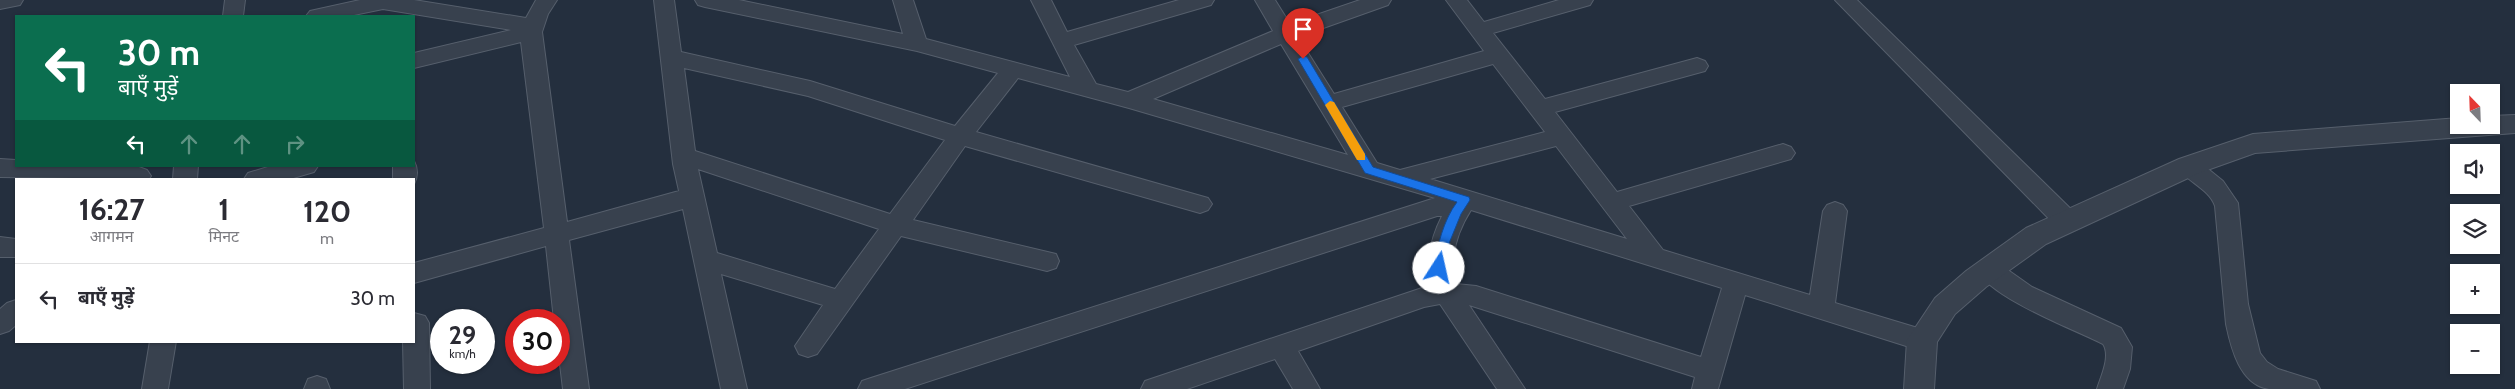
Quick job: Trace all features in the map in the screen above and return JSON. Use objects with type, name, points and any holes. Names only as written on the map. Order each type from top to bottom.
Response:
[{"type":"street","points":[[0,2],[13,0]]},
{"type":"street","points":[[233,15],[235,0]]},
{"type":"street","points":[[547,0],[532,29],[576,389]]},
{"type":"street","points":[[664,0],[684,156],[734,389]]},
{"type":"street","points":[[706,0],[917,44],[1129,100],[1398,179],[1462,204],[1655,258],[1922,340]]},
{"type":"street","points":[[903,0],[917,44]]},
{"type":"street","points":[[1041,0],[1061,41],[1089,90]]},
{"type":"street","points":[[1061,41],[1204,0]]},
{"type":"street","points":[[1265,0],[1287,33],[1369,170]]},
{"type":"street","points":[[1129,100],[1287,33],[1381,0]]},
{"type":"street","points":[[1456,0],[1655,258]]},
{"type":"street","points":[[1480,30],[1583,0]]},
{"type":"street","points":[[1844,0],[2067,221]]},
{"type":"street","points":[[321,15],[375,2],[392,3],[532,29]]},
{"type":"street","points":[[415,60],[532,29]]},
{"type":"street","points":[[1329,103],[1498,55]]},
{"type":"street","points":[[670,57],[810,89],[960,136],[1200,204]]},
{"type":"street","points":[[1540,108],[1697,66]]},
{"type":"street","points":[[808,346],[960,136],[1013,69]]},
{"type":"street","points":[[1919,389],[1922,340],[1945,306],[1989,270],[2036,236],[2189,166],[2253,144],[2515,124]]},
{"type":"street","points":[[1398,179],[1561,136]]},
{"type":"street","points":[[1612,202],[1783,154]]},
{"type":"street","points":[[684,156],[896,225],[1047,261]]},
{"type":"street","points":[[2189,166],[2215,188],[2226,204],[2238,318],[2243,341],[2251,360],[2256,369],[2275,380],[2307,389]]},
{"type":"street","points":[[260,178],[302,167]]},
{"type":"street","points":[[0,168],[141,174]]},
{"type":"street","points":[[415,274],[692,197]]},
{"type":"street","points":[[1462,204],[1444,241],[1439,268],[1446,293],[1512,389]]},
{"type":"street","points":[[871,389],[1426,209],[1462,204]]},
{"type":"street","points":[[1821,309],[1835,211]]},
{"type":"street","points":[[0,247],[15,248]]},
{"type":"street","points":[[705,259],[842,301]]},
{"type":"street","points":[[1989,270],[2023,294],[2112,336],[2118,341],[2117,369],[2110,389]]},
{"type":"street","points":[[1154,389],[1423,297],[1446,293],[1476,296],[1708,380],[1736,283]]},
{"type":"street","points":[[416,323],[417,389]]},
{"type":"street","points":[[152,388],[163,343]]},
{"type":"street","points":[[1281,346],[1307,389]]},
{"type":"slow traffic","points":[[1330,105],[1361,157]]},
{"type":"route","points":[[1303,59],[1369,170],[1465,200],[1456,212],[1444,241],[1439,268]]}]
